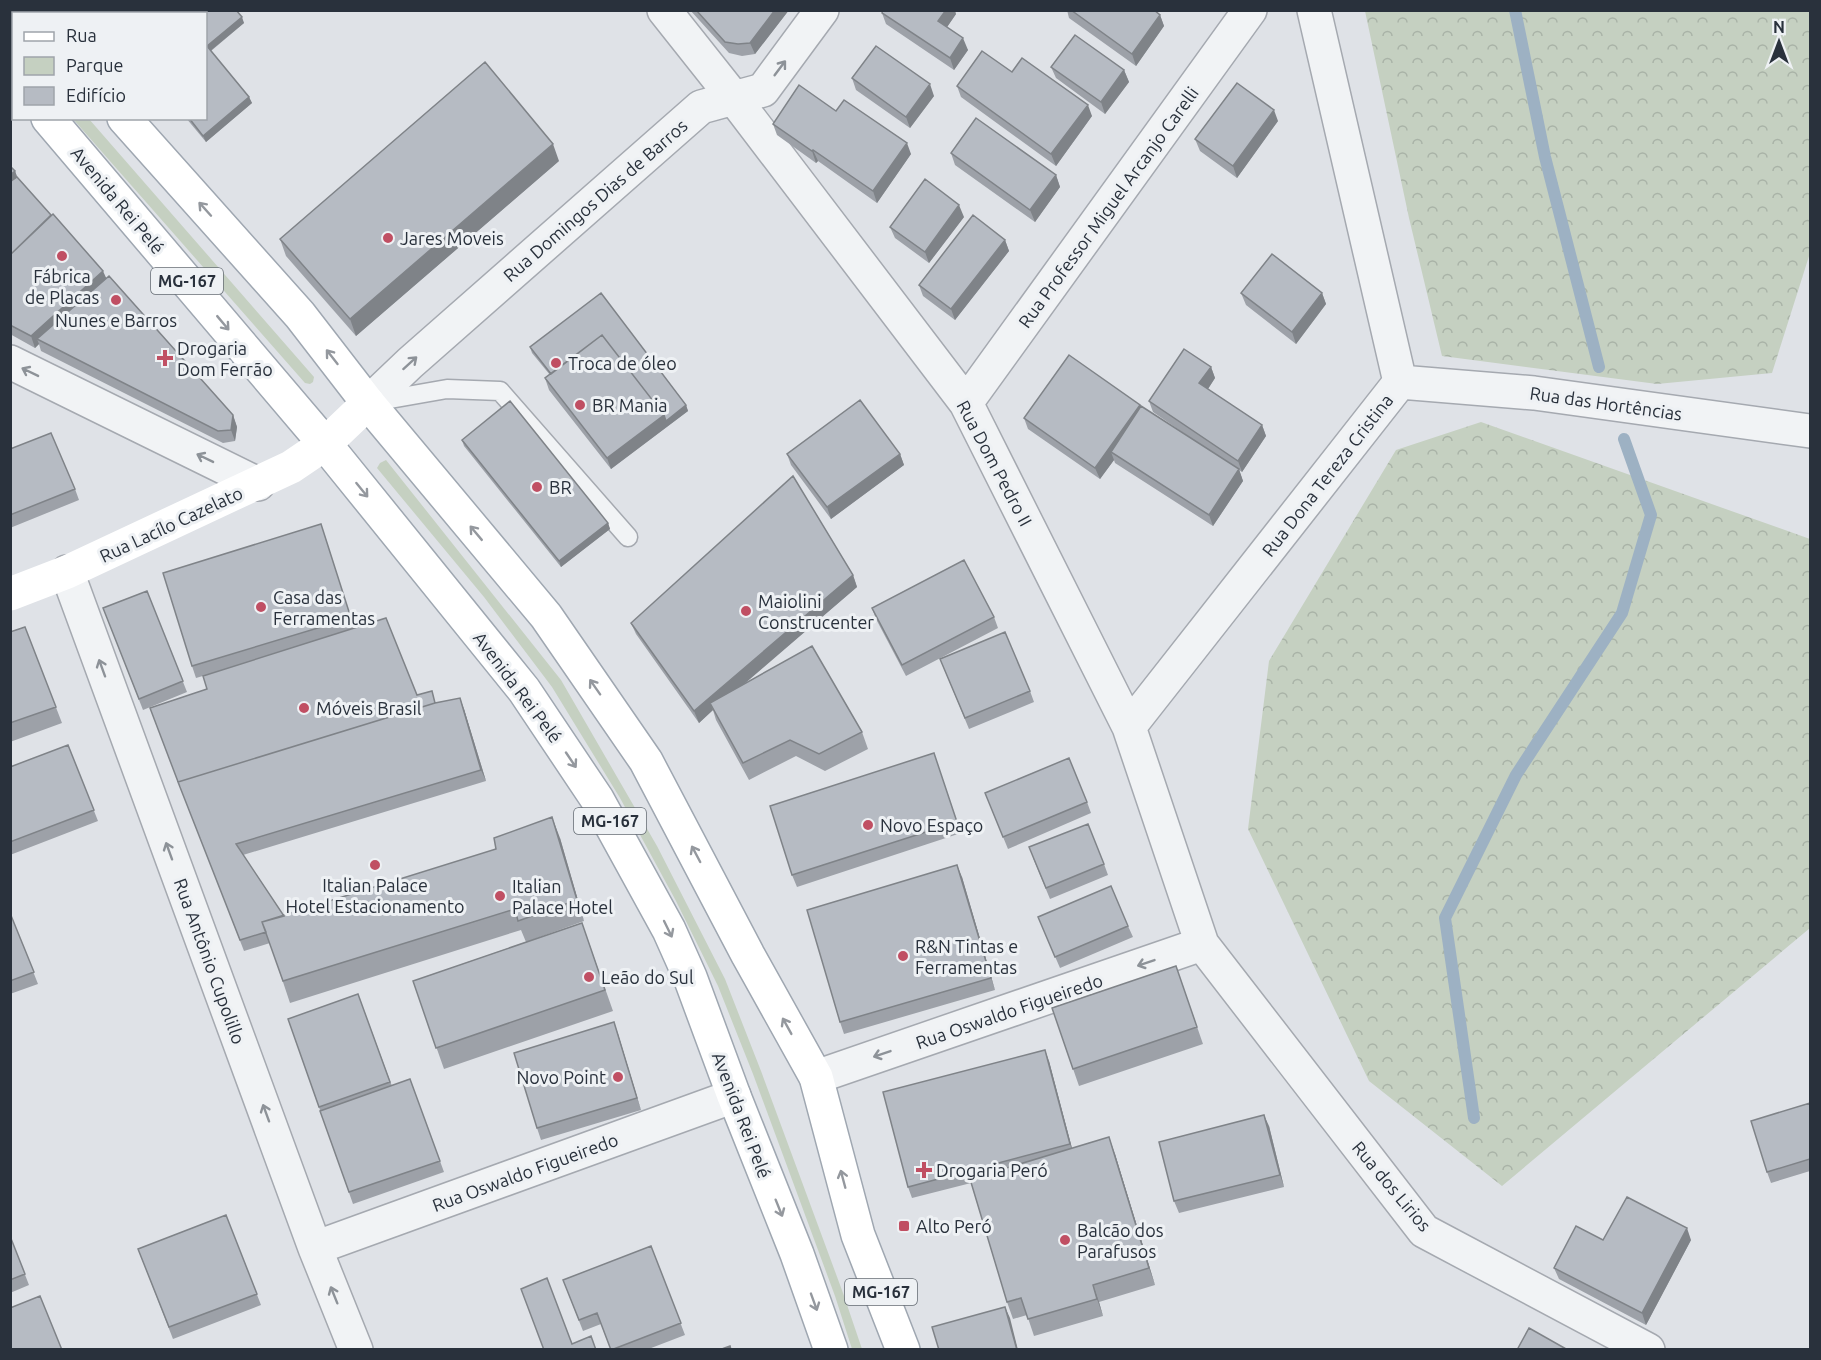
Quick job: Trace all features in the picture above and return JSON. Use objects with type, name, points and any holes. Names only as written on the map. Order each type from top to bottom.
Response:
[{"type":"main road","name":"Avenida Rei Pelé","points":[[50,120],[325,444],[524,690],[597,799],[669,930],[690,977],[734,1096],[797,1254],[831,1350]]},
{"type":"main road","name":"MG-167","points":[[126,120],[300,315],[368,403],[546,616],[646,761],[748,955],[816,1077],[858,1236],[903,1350]]},
{"type":"main road","name":"Rua Lacílo Cazelato","points":[[10,594],[67,572],[291,467],[325,444],[368,403]]},
{"type":"street","name":"Rua Dom Pedro II","points":[[664,10],[966,403],[1129,727],[1202,944]]},
{"type":"street","name":"Rua Domingos Dias de Barros","points":[[368,403],[701,106],[763,90],[822,10]]},
{"type":"street","name":"Rua Professor Miguel Arcanjo Carelli","points":[[966,403],[1250,10]]},
{"type":"street","name":"Rua Dona Tereza Cristina","points":[[1129,727],[1400,382],[1314,10]]},
{"type":"street","points":[[10,362],[258,484]]},
{"type":"street","name":"Rua das Hortências","points":[[1400,382],[1534,393],[1810,431]]},
{"type":"street","name":"Rua Antônio Cupolillo","points":[[67,572],[315,1248],[356,1350]]},
{"type":"street","name":"Rua Oswaldo Figueiredo","points":[[816,1077],[1202,944]]},
{"type":"street","name":"Rua dos Lirios","points":[[1202,944],[1424,1231],[1648,1350]]},
{"type":"street","name":"Rua Oswaldo Figueiredo","points":[[315,1248],[734,1096]]},
{"type":"lane","points":[[368,403],[447,389],[500,391],[628,537]]},
{"type":"green space","points":[[1365,11],[1810,11],[1810,253],[1772,373],[1657,384],[1442,356],[1409,218]]},
{"type":"green space","points":[[74,120],[90,120],[314,377],[310,384],[305,383]]},
{"type":"green space","points":[[1481,422],[1810,539],[1810,928],[1502,1186],[1369,1081],[1248,829],[1269,661],[1396,450]]},
{"type":"green space","points":[[386,460],[561,680],[657,846],[725,979],[761,1071],[862,1349],[852,1349],[835,1296],[753,1074],[718,986],[676,901],[620,798],[552,687],[484,597],[377,468]]},
{"type":"building","points":[[115,10],[236,10],[242,17],[207,46],[207,12],[116,12]]},
{"type":"building","points":[[696,10],[775,10],[750,43],[738,44],[725,42]]},
{"type":"building","points":[[883,10],[946,10],[938,21],[963,38],[950,58],[882,13]]},
{"type":"building","points":[[1071,10],[1154,10],[1160,15],[1132,54]]},
{"type":"building","points":[[1075,35],[1124,70],[1101,102],[1051,67]]},
{"type":"building","points":[[207,46],[249,97],[203,136],[191,120],[207,120]]},
{"type":"building","points":[[876,46],[930,84],[906,117],[852,78]]},
{"type":"building","points":[[982,51],[1012,72],[1022,58],[1088,105],[1051,154],[957,86]]},
{"type":"building","points":[[485,62],[553,144],[350,319],[280,239]]},
{"type":"building","points":[[1237,83],[1274,110],[1233,166],[1195,139]]},
{"type":"building","points":[[799,85],[836,111],[844,100],[907,143],[873,191],[773,124]]},
{"type":"building","points":[[976,118],[1056,175],[1030,210],[951,153]]},
{"type":"building","points":[[17,177],[51,215],[10,255],[10,182]]},
{"type":"building","points":[[925,179],[959,205],[925,252],[890,227]]},
{"type":"building","points":[[53,214],[103,271],[31,336],[10,325],[10,255]]},
{"type":"building","points":[[973,215],[1005,240],[951,309],[919,285]]},
{"type":"building","points":[[1272,254],[1322,293],[1292,332],[1241,293]]},
{"type":"building","points":[[109,276],[233,415],[231,430],[218,431],[37,339]]},
{"type":"building","points":[[601,293],[686,405],[666,421],[664,415],[602,335],[551,374],[530,347]]},
{"type":"building","points":[[602,335],[664,415],[607,458],[545,378]]},
{"type":"building","points":[[1184,349],[1211,367],[1199,383],[1262,425],[1238,461],[1149,401]]},
{"type":"building","points":[[1069,355],[1140,405],[1095,468],[1024,418]]},
{"type":"building","points":[[860,400],[900,454],[827,507],[787,454]]},
{"type":"building","name":"BR","points":[[510,401],[608,523],[559,561],[462,440]]},
{"type":"building","points":[[1141,406],[1239,469],[1209,515],[1111,452]]},
{"type":"building","points":[[51,433],[75,489],[10,515],[10,449]]},
{"type":"building","name":"Maiolini Construcenter","points":[[793,476],[853,575],[694,711],[631,623]]},
{"type":"building","name":"Casa das Ferramentas","points":[[321,524],[351,618],[192,666],[163,573]]},
{"type":"building","points":[[964,560],[994,617],[902,665],[872,608]]},
{"type":"building","points":[[147,591],[183,681],[139,699],[103,608]]},
{"type":"building","name":"Móveis Brasil","points":[[386,618],[417,695],[432,691],[435,703],[178,782],[150,708],[207,689],[203,676]]},
{"type":"building","points":[[25,627],[56,707],[10,723],[10,632]]},
{"type":"building","points":[[1005,632],[1030,691],[965,718],[940,659]]},
{"type":"building","points":[[812,646],[862,732],[819,754],[790,740],[743,763],[710,703]]},
{"type":"building","name":"Móveis Brasil","points":[[460,698],[481,770],[236,844],[284,916],[262,922],[266,932],[240,940],[178,782],[435,703]]},
{"type":"building","points":[[68,745],[94,810],[10,842],[10,767]]},
{"type":"building","name":"Novo Espaço","points":[[934,753],[957,822],[792,875],[770,806]]},
{"type":"building","points":[[1069,758],[1087,802],[1003,837],[985,793]]},
{"type":"building","name":"Italian Palace Hotel","points":[[552,817],[577,900],[518,921],[515,909],[283,981],[262,922],[496,849],[494,838]]},
{"type":"building","points":[[1088,824],[1104,864],[1046,888],[1029,847]]},
{"type":"building","name":"R&N Tintas e Ferramentas","points":[[957,865],[991,978],[840,1022],[807,910]]},
{"type":"building","points":[[1111,886],[1128,926],[1055,957],[1038,917]]},
{"type":"building","points":[[10,913],[34,972],[10,981]]},
{"type":"building","points":[[582,923],[605,990],[436,1048],[413,981]]},
{"type":"building","points":[[1176,966],[1197,1027],[1073,1069],[1052,1008]]},
{"type":"building","points":[[358,994],[390,1082],[319,1107],[288,1019]]},
{"type":"building","points":[[614,1022],[637,1098],[537,1128],[514,1053]]},
{"type":"building","points":[[1045,1050],[1070,1144],[908,1187],[883,1092]]},
{"type":"building","points":[[410,1079],[440,1161],[349,1192],[320,1111]]},
{"type":"building","points":[[1810,1103],[1810,1159],[1767,1172],[1751,1121]]},
{"type":"building","points":[[1264,1115],[1280,1175],[1174,1201],[1159,1142]]},
{"type":"building","name":"Balcão dos Parafusos","points":[[1109,1137],[1149,1268],[1093,1285],[1097,1299],[1028,1319],[1021,1298],[1007,1302],[970,1179]]},
{"type":"building","points":[[1627,1197],[1687,1228],[1642,1313],[1554,1268],[1576,1226],[1603,1240]]},
{"type":"building","points":[[226,1215],[257,1294],[169,1327],[138,1249]]},
{"type":"building","points":[[10,1236],[25,1274],[10,1280]]},
{"type":"building","points":[[651,1246],[681,1323],[611,1350],[597,1313],[579,1320],[563,1280]]},
{"type":"building","points":[[547,1278],[572,1344],[591,1336],[596,1350],[544,1350],[521,1289]]},
{"type":"building","points":[[40,1296],[62,1350],[10,1350],[10,1308]]},
{"type":"building","points":[[1005,1307],[1017,1350],[939,1350],[932,1327]]},
{"type":"building","points":[[1529,1328],[1568,1350],[1517,1350]]},
{"type":"building","points":[[730,1346],[731,1350],[719,1350]]},
{"type":"waterway","points":[[1515,10],[1545,157],[1599,367]]},
{"type":"waterway","points":[[1474,1118],[1445,918],[1516,775],[1622,613],[1651,515],[1624,439]]},
{"type":"place","name":"Jares Moveis","points":[[388,238]]},
{"type":"place","name":"Fábrica de Placas","points":[[62,256]]},
{"type":"place","name":"Nunes e Barros","points":[[116,300]]},
{"type":"place","name":"Drogaria Dom Ferrão","points":[[165,358]]},
{"type":"place","name":"Troca de óleo","points":[[556,363]]},
{"type":"place","name":"BR Mania","points":[[580,405]]},
{"type":"place","name":"BR","points":[[537,487]]},
{"type":"place","name":"Casa das Ferramentas","points":[[261,607]]},
{"type":"place","name":"Maiolini Construcenter","points":[[746,611]]},
{"type":"place","name":"Móveis Brasil","points":[[304,708]]},
{"type":"place","name":"Novo Espaço","points":[[868,825]]},
{"type":"place","name":"Italian Palace Hotel Estacionamento","points":[[375,865]]},
{"type":"place","name":"Italian Palace Hotel","points":[[500,896]]},
{"type":"place","name":"R&N Tintas e Ferramentas","points":[[903,956]]},
{"type":"place","name":"Leão do Sul","points":[[589,977]]},
{"type":"place","name":"Novo Point","points":[[618,1077]]},
{"type":"place","name":"Drogaria Peró","points":[[924,1170]]},
{"type":"place","name":"Alto Peró","points":[[904,1226]]},
{"type":"place","name":"Balcão dos Parafusos","points":[[1065,1240]]}]
